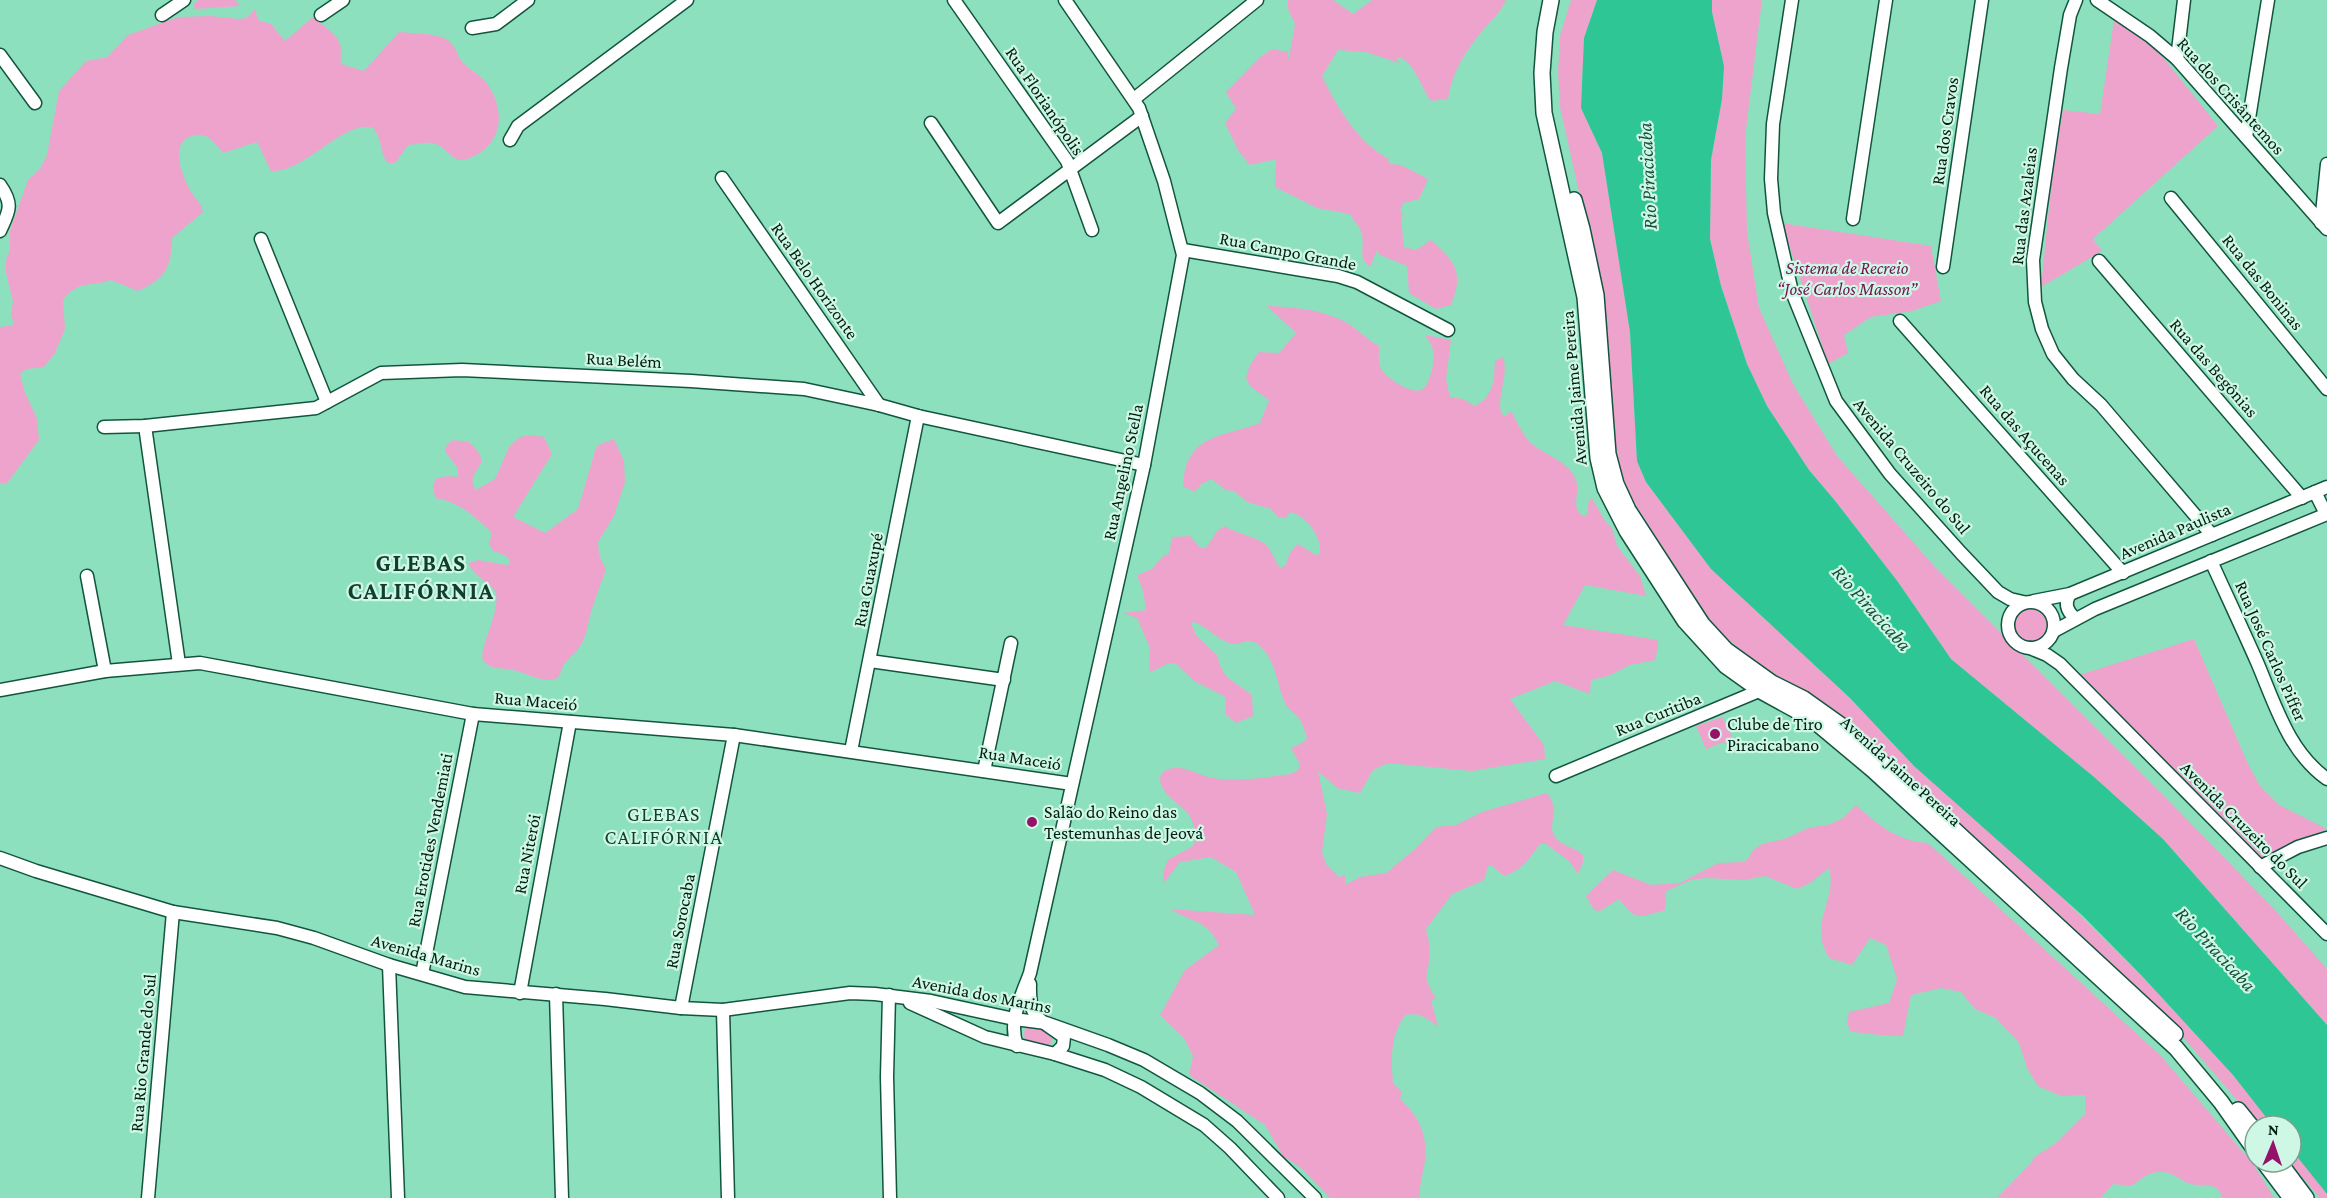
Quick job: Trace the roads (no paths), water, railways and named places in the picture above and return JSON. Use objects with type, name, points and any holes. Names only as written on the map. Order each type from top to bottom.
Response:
[{"type":"main road","name":"Avenida Jaime Pereira","points":[[1551,0],[1543,53],[1544,112],[1585,297],[1598,458],[1605,488],[1627,531],[1685,621],[1726,666],[1766,687],[1834,735],[2176,1048],[2222,1102],[2243,1132]]},
{"type":"main road","name":"Avenida Jaime Pereira","points":[[1562,0],[1553,36],[1552,110],[1596,295],[1608,454],[1616,483],[1638,527],[1702,624],[1726,650],[1766,687],[1804,699],[1842,726],[2180,1039],[2243,1116]]},
{"type":"main road","points":[[2273,1174],[2291,1198]]},
{"type":"main road","points":[[2288,1174],[2306,1198]]},
{"type":"street","points":[[162,15],[184,0]]},
{"type":"street","points":[[321,15],[343,0]]},
{"type":"street","points":[[472,28],[496,24],[528,0]]},
{"type":"street","points":[[510,140],[518,126],[687,0]]},
{"type":"street","name":"Rua Florianópolis","points":[[954,0],[1067,161],[1092,230]]},
{"type":"street","name":"Rua Angelino Stella","points":[[1030,973],[1144,465],[1182,267],[1183,250],[1164,181],[1134,99],[1065,0]]},
{"type":"street","points":[[1134,99],[1257,0]]},
{"type":"street","name":"Avenida Cruzeiro do Sul","points":[[1792,0],[1773,124],[1771,178],[1774,213],[1792,292],[1836,401],[1890,474],[1998,592],[2010,599],[2029,602]]},
{"type":"street","points":[[1853,219],[1886,0]]},
{"type":"street","name":"Rua dos Cravos","points":[[1943,267],[1982,0]]},
{"type":"street","name":"Rua das Azaleias","points":[[2076,0],[2070,15],[2061,68],[2033,260],[2035,302],[2042,329],[2053,354],[2073,379],[2101,405],[2212,535]]},
{"type":"street","points":[[2177,59],[2184,0]]},
{"type":"street","points":[[2246,137],[2268,0]]},
{"type":"street","name":"Rua dos Crisântemos","points":[[2103,2],[2177,59],[2324,226]]},
{"type":"street","points":[[0,55],[35,103]]},
{"type":"street","points":[[931,123],[998,223],[1142,116]]},
{"type":"street","points":[[2324,226],[2327,164]]},
{"type":"street","name":"Rua Belo Horizonte","points":[[722,178],[879,405]]},
{"type":"street","points":[[0,185],[10,205],[0,231]]},
{"type":"street","name":"Rua das Boninas","points":[[2171,198],[2327,389]]},
{"type":"street","points":[[261,239],[327,402]]},
{"type":"street","name":"Rua Campo Grande","points":[[1183,250],[1338,276],[1358,282],[1448,330]]},
{"type":"street","name":"Rua das Begônias","points":[[2099,261],[2302,498]]},
{"type":"street","name":"Rua das Açucenas","points":[[1900,321],[2123,573]]},
{"type":"street","name":"Rua Belém","points":[[104,427],[145,426],[316,408],[381,373],[462,370],[804,389],[1144,465]]},
{"type":"street","name":"Rua Guaxupé","points":[[851,751],[918,416]]},
{"type":"street","points":[[145,426],[179,664]]},
{"type":"street","points":[[2060,664],[2053,632],[2054,623],[2048,609],[2029,602],[2013,609],[2008,620],[2010,636],[2022,647],[2030,648],[2045,644],[2053,632],[2075,618],[2327,514],[2321,490]]},
{"type":"street","name":"Avenida Paulista","points":[[2029,602],[2070,594],[2321,490]]},
{"type":"street","name":"Rua José Carlos Piffer","points":[[2211,561],[2286,728],[2305,760],[2327,779]]},
{"type":"street","points":[[87,576],[105,671]]},
{"type":"street","name":"Avenida Cruzeiro do Sul","points":[[1998,592],[2008,620]]},
{"type":"street","points":[[2070,594],[2067,608],[2075,618]]},
{"type":"street","points":[[984,771],[1011,643]]},
{"type":"street","name":"Avenida Cruzeiro do Sul","points":[[2030,648],[2047,655],[2060,664],[2327,934]]},
{"type":"street","points":[[870,661],[1004,680]]},
{"type":"street","name":"Rua Maceió","points":[[0,690],[105,671],[200,663],[473,714],[734,735],[1072,784]]},
{"type":"street","name":"Rua Curitiba","points":[[1556,776],[1766,687]]},
{"type":"street","name":"Rua Erotides Vendemiati","points":[[422,974],[473,714]]},
{"type":"street","name":"Rua Niterói","points":[[519,993],[570,722]]},
{"type":"street","name":"Rua Sorocaba","points":[[681,1008],[734,735]]},
{"type":"street","points":[[2260,867],[2298,847],[2327,838]]},
{"type":"street","name":"Avenida Marins","points":[[0,858],[173,912],[277,928],[314,938],[389,965],[465,987],[723,1010],[850,993],[889,995]]},
{"type":"street","name":"Rua Rio Grande do Sul","points":[[148,1198],[173,912]]},
{"type":"street","points":[[389,965],[398,1198]]},
{"type":"street","points":[[1017,1046],[1012,1024],[1030,973]]},
{"type":"street","points":[[1030,973],[1030,1004],[1033,1013],[1064,1037],[1065,1041],[1060,1050],[1054,1054]]},
{"type":"street","points":[[555,994],[562,1198]]},
{"type":"street","points":[[889,995],[887,1077],[890,1198]]},
{"type":"street","name":"Avenida dos Marins","points":[[889,995],[1046,1023],[1144,1060],[1200,1093],[1237,1121],[1315,1198]]},
{"type":"street","name":"Avenida dos Marins","points":[[889,995],[958,1023],[985,1037],[1054,1054],[1105,1070],[1165,1100],[1204,1125],[1230,1148],[1278,1198]]},
{"type":"street","points":[[723,1010],[728,1198]]},
{"type":"water","name":"Rio Piracicaba","points":[[1597,0],[1712,0],[1712,12],[1724,66],[1722,99],[1711,160],[1710,239],[1721,286],[1747,364],[1767,406],[1809,470],[1898,582],[1951,659],[2094,777],[2163,839],[2327,1025],[2327,1194],[2303,1164],[2303,1114],[2264,1114],[2233,1075],[2143,977],[2082,915],[1914,766],[1850,698],[1711,569],[1646,482],[1637,461],[1630,332],[1602,153],[1581,108],[1584,38]]},
{"type":"place","name":"Clube de Tiro Piracicabano","points":[[1715,734]]},
{"type":"place","name":"Salão do Reino das Testemunhas de Jeová","points":[[1032,822]]},
{"type":"district","name":"GLEBAS CALIFÓRNIA","points":[[421,576]]},
{"type":"district","name":"GLEBAS CALIFÓRNIA","points":[[664,826]]},
{"type":"park label","name":"Sistema de Recreio “José Carlos Masson”","points":[[1847,278]]}]
